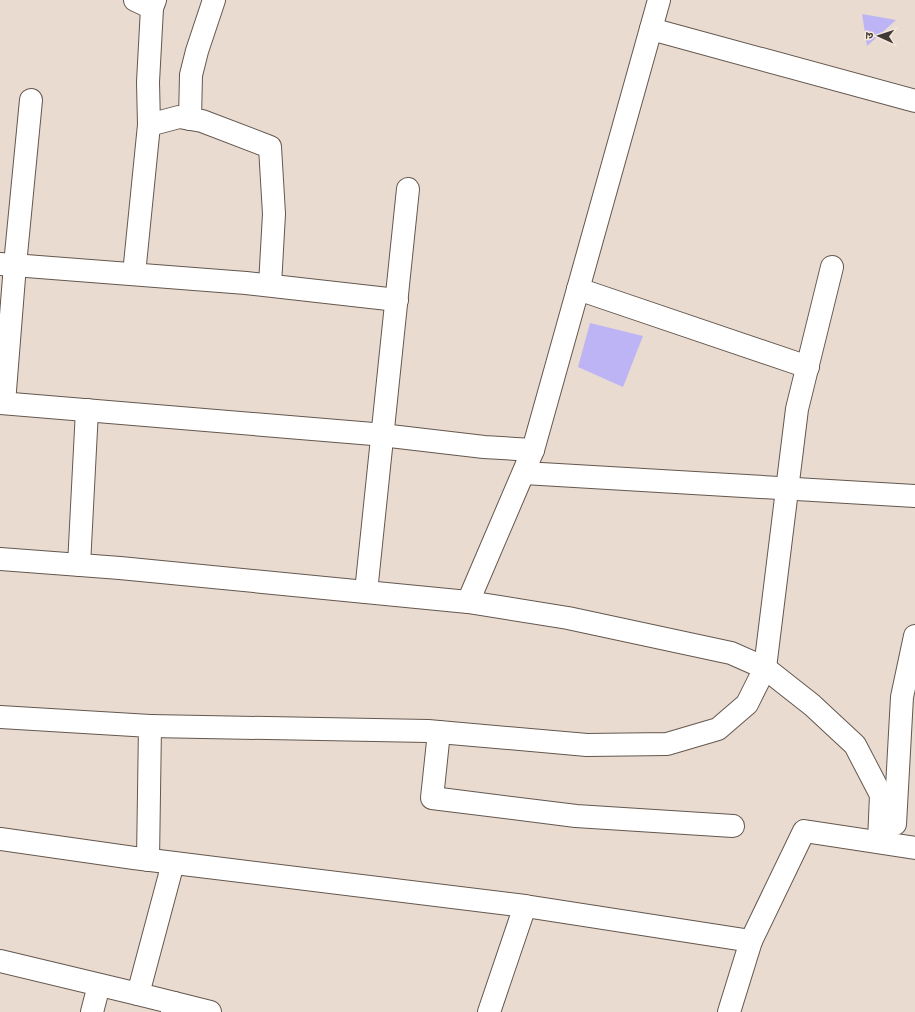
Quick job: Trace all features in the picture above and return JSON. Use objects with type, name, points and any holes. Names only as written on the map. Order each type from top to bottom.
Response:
[{"type":"street","points":[[190,119],[191,75],[214,0]]},
{"type":"street","points":[[468,602],[533,450],[659,0]]},
{"type":"street","points":[[134,274],[148,125],[147,3]]},
{"type":"street","points":[[651,29],[915,101]]},
{"type":"street","points":[[31,100],[8,264],[2,403],[382,435],[484,447],[533,450]]},
{"type":"street","points":[[148,125],[179,116],[202,121],[270,147],[274,214],[270,286]]},
{"type":"street","points":[[366,592],[408,188]]},
{"type":"street","points":[[8,264],[270,286],[397,300]]},
{"type":"street","points":[[0,717],[150,726],[420,730],[586,745],[667,744],[718,729],[748,704],[764,668],[797,409],[832,267]]},
{"type":"street","points":[[578,289],[808,367]]},
{"type":"street","points":[[79,565],[87,410]]},
{"type":"street","points":[[524,473],[915,496]]},
{"type":"street","points":[[0,559],[79,565],[468,602],[568,618],[731,653],[764,668],[812,705],[855,745],[881,795],[886,843]]},
{"type":"street","points":[[886,843],[908,697],[915,636]]},
{"type":"street","points":[[148,860],[150,726]]},
{"type":"street","points":[[439,732],[432,798],[576,816],[733,826]]},
{"type":"street","points":[[729,1012],[751,941],[804,831],[915,848]]},
{"type":"street","points":[[0,840],[148,860],[525,906],[751,941]]},
{"type":"street","points":[[138,994],[173,863]]},
{"type":"street","points":[[490,1012],[525,906]]},
{"type":"street","points":[[0,961],[138,994],[173,1008],[210,1012]]},
{"type":"street","points":[[92,1012],[99,985]]},
{"type":"building","points":[[862,14],[896,20],[867,46]]},
{"type":"building","points":[[590,323],[643,336],[623,387],[578,367]]}]
